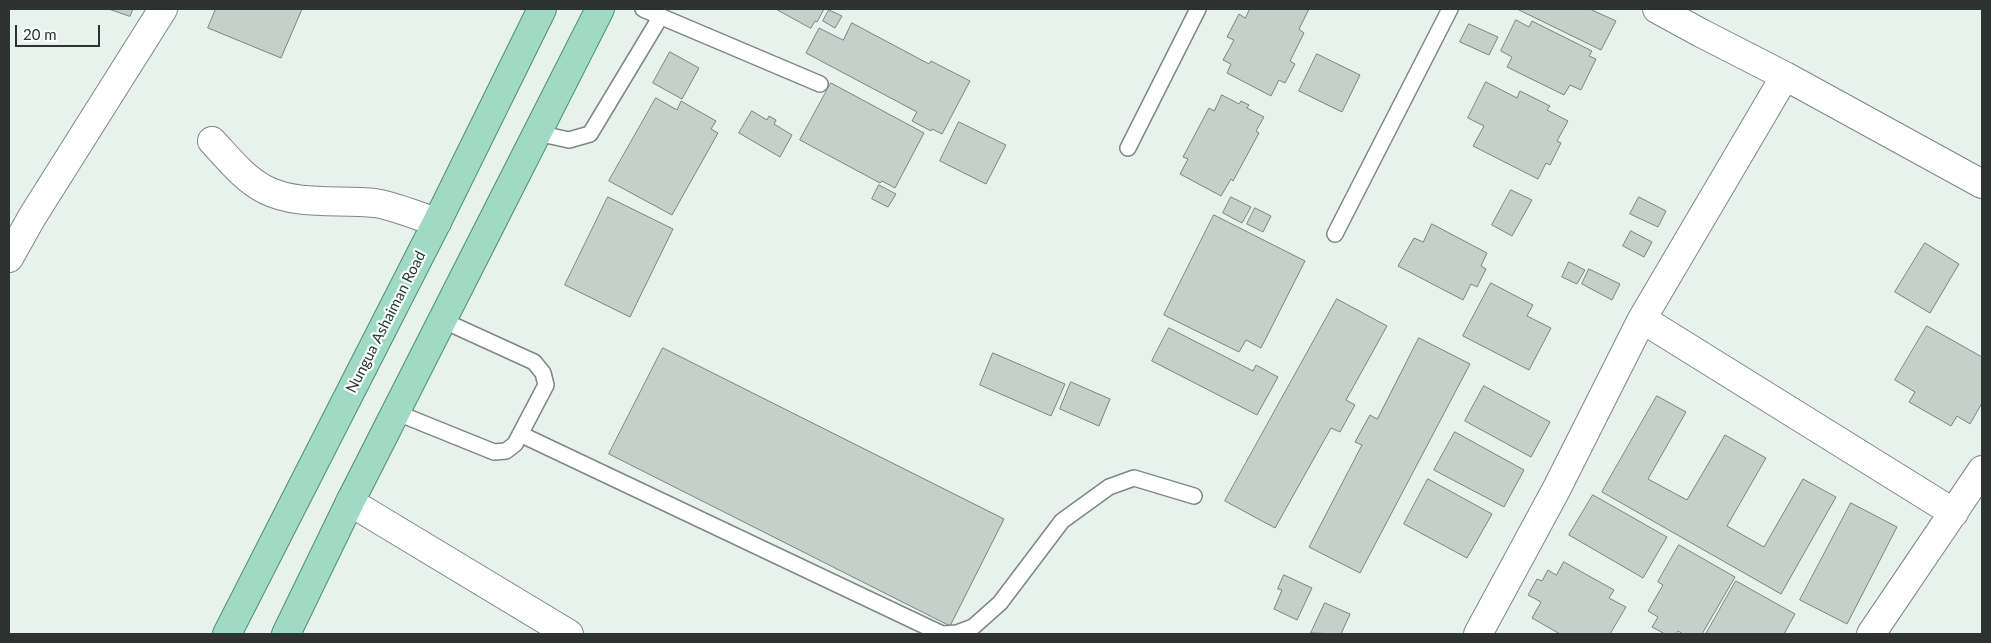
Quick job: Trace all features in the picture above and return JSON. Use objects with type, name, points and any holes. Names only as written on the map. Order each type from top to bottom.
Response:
[{"type":"main road","name":"Nungua Ashaiman Road","points":[[227,634],[437,222],[542,9]]},
{"type":"main road","points":[[286,634],[395,412],[600,9]]},
{"type":"street","points":[[9,258],[32,217],[163,9]]},
{"type":"street","points":[[1657,9],[1785,76],[1982,184]]},
{"type":"street","points":[[1478,634],[1556,490],[1642,319],[1785,76]]},
{"type":"street","points":[[212,141],[242,172],[266,190],[297,200],[342,200],[377,204],[437,222]]},
{"type":"street","points":[[1642,319],[1954,512]]},
{"type":"street","points":[[1871,634],[1982,470]]},
{"type":"street","points":[[350,502],[569,634]]},
{"type":"lane","points":[[643,9],[820,84]]},
{"type":"lane","points":[[1128,148],[1198,9]]},
{"type":"lane","points":[[1334,234],[1450,9]]},
{"type":"lane","points":[[538,133],[569,140],[590,134],[661,16]]},
{"type":"lane","points":[[395,412],[494,452],[506,451],[515,444],[546,386],[543,373],[534,362],[442,320]]},
{"type":"lane","points":[[520,434],[942,634],[957,633],[973,627],[1000,603],[1062,521],[1109,486],[1134,478],[1194,496]]},
{"type":"building","points":[[109,9],[133,9],[130,16]]},
{"type":"building","points":[[216,9],[302,9],[281,58],[208,28]]},
{"type":"building","points":[[776,9],[824,9],[817,22],[815,21],[811,28]]},
{"type":"building","points":[[1250,9],[1309,9],[1299,29],[1304,33],[1290,61],[1295,64],[1285,83],[1279,80],[1271,96],[1227,73],[1231,64],[1223,60],[1234,40],[1227,37],[1239,14],[1245,18]]},
{"type":"building","points":[[1520,9],[1590,9],[1616,21],[1601,50]]},
{"type":"building","points":[[829,10],[842,16],[835,28],[823,21]]},
{"type":"building","points":[[1516,20],[1529,27],[1532,21],[1592,51],[1589,56],[1596,59],[1581,90],[1570,85],[1564,95],[1507,67],[1512,57],[1501,51]]},
{"type":"building","points":[[852,23],[929,64],[931,61],[970,81],[942,134],[932,129],[931,131],[912,121],[917,112],[806,53],[819,28],[843,40]]},
{"type":"building","points":[[1469,24],[1498,37],[1489,55],[1460,42]]},
{"type":"building","points":[[670,52],[699,68],[682,99],[653,83]]},
{"type":"building","points":[[1317,54],[1360,75],[1342,112],[1299,91]]},
{"type":"building","points":[[1486,82],[1517,98],[1520,91],[1550,106],[1547,110],[1568,121],[1557,141],[1561,143],[1550,165],[1546,163],[1538,179],[1473,146],[1484,126],[1468,118]]},
{"type":"building","points":[[831,83],[924,133],[895,188],[882,181],[880,183],[800,140]]},
{"type":"building","points":[[1222,95],[1239,104],[1241,101],[1249,105],[1247,108],[1264,117],[1256,131],[1259,133],[1233,181],[1231,179],[1221,196],[1180,174],[1188,159],[1183,157],[1209,108],[1214,111]]},
{"type":"building","points":[[656,98],[677,110],[681,101],[716,121],[711,129],[718,133],[672,215],[609,181]]},
{"type":"building","points":[[752,111],[767,120],[769,116],[776,120],[774,124],[792,135],[780,157],[739,133]]},
{"type":"building","points":[[959,122],[1006,145],[986,184],[940,161]]},
{"type":"building","points":[[879,185],[896,194],[888,207],[872,199]]},
{"type":"building","points":[[1511,190],[1532,200],[1512,236],[1492,225]]},
{"type":"building","points":[[608,197],[673,229],[630,317],[565,285]]},
{"type":"building","points":[[1231,197],[1251,207],[1242,223],[1223,213]]},
{"type":"building","points":[[1639,197],[1666,211],[1658,227],[1630,214]]},
{"type":"building","points":[[1255,208],[1271,216],[1263,232],[1247,224]]},
{"type":"building","points":[[1214,215],[1305,261],[1261,348],[1246,340],[1239,352],[1164,315]]},
{"type":"building","points":[[1432,224],[1487,253],[1481,266],[1486,269],[1477,287],[1471,284],[1463,300],[1398,266],[1414,238],[1423,242]]},
{"type":"building","points":[[1631,231],[1652,242],[1644,257],[1623,246]]},
{"type":"building","points":[[1925,243],[1959,264],[1930,313],[1895,292]]},
{"type":"building","points":[[1569,262],[1585,270],[1577,284],[1562,277]]},
{"type":"building","points":[[1589,269],[1620,284],[1612,300],[1582,284]]},
{"type":"building","points":[[1491,283],[1533,305],[1527,316],[1551,328],[1529,370],[1463,336]]},
{"type":"building","points":[[1337,299],[1387,326],[1346,400],[1355,405],[1340,432],[1331,428],[1275,528],[1225,501]]},
{"type":"building","points":[[1927,326],[1982,357],[1982,403],[1970,424],[1957,416],[1951,426],[1909,402],[1915,392],[1895,380]]},
{"type":"building","points":[[1169,328],[1253,371],[1256,365],[1278,377],[1257,415],[1152,361]]},
{"type":"building","points":[[1419,338],[1470,364],[1360,573],[1309,547],[1362,445],[1355,442],[1370,415],[1377,419]]},
{"type":"building","points":[[663,348],[1004,519],[950,626],[609,454]]},
{"type":"building","points":[[993,353],[1065,384],[1051,416],[980,385]]},
{"type":"building","points":[[1071,382],[1110,399],[1099,426],[1060,409]]},
{"type":"building","points":[[1484,386],[1550,422],[1531,457],[1465,421]]},
{"type":"building","points":[[1657,396],[1686,412],[1648,479],[1687,500],[1725,435],[1766,458],[1727,526],[1764,547],[1803,479],[1836,497],[1781,594],[1602,492]]},
{"type":"building","points":[[1455,432],[1524,470],[1504,507],[1434,470]]},
{"type":"building","points":[[1428,479],[1492,514],[1467,558],[1404,524]]},
{"type":"building","points":[[1593,495],[1667,537],[1643,578],[1569,535]]},
{"type":"building","points":[[1851,503],[1897,527],[1847,624],[1800,600]]},
{"type":"building","points":[[1679,545],[1735,577],[1702,634],[1683,634],[1678,631],[1676,634],[1665,634],[1652,627],[1658,617],[1648,611],[1663,585],[1658,582]]},
{"type":"building","points":[[1564,562],[1614,590],[1609,598],[1626,607],[1610,634],[1560,634],[1532,618],[1541,602],[1528,595],[1537,579],[1542,581],[1548,570],[1556,575]]},
{"type":"building","points":[[1284,575],[1312,588],[1297,620],[1274,609],[1282,590],[1278,589]]},
{"type":"building","points":[[1736,581],[1795,614],[1784,634],[1706,634]]},
{"type":"building","points":[[1325,603],[1350,614],[1341,634],[1311,633]]}]
